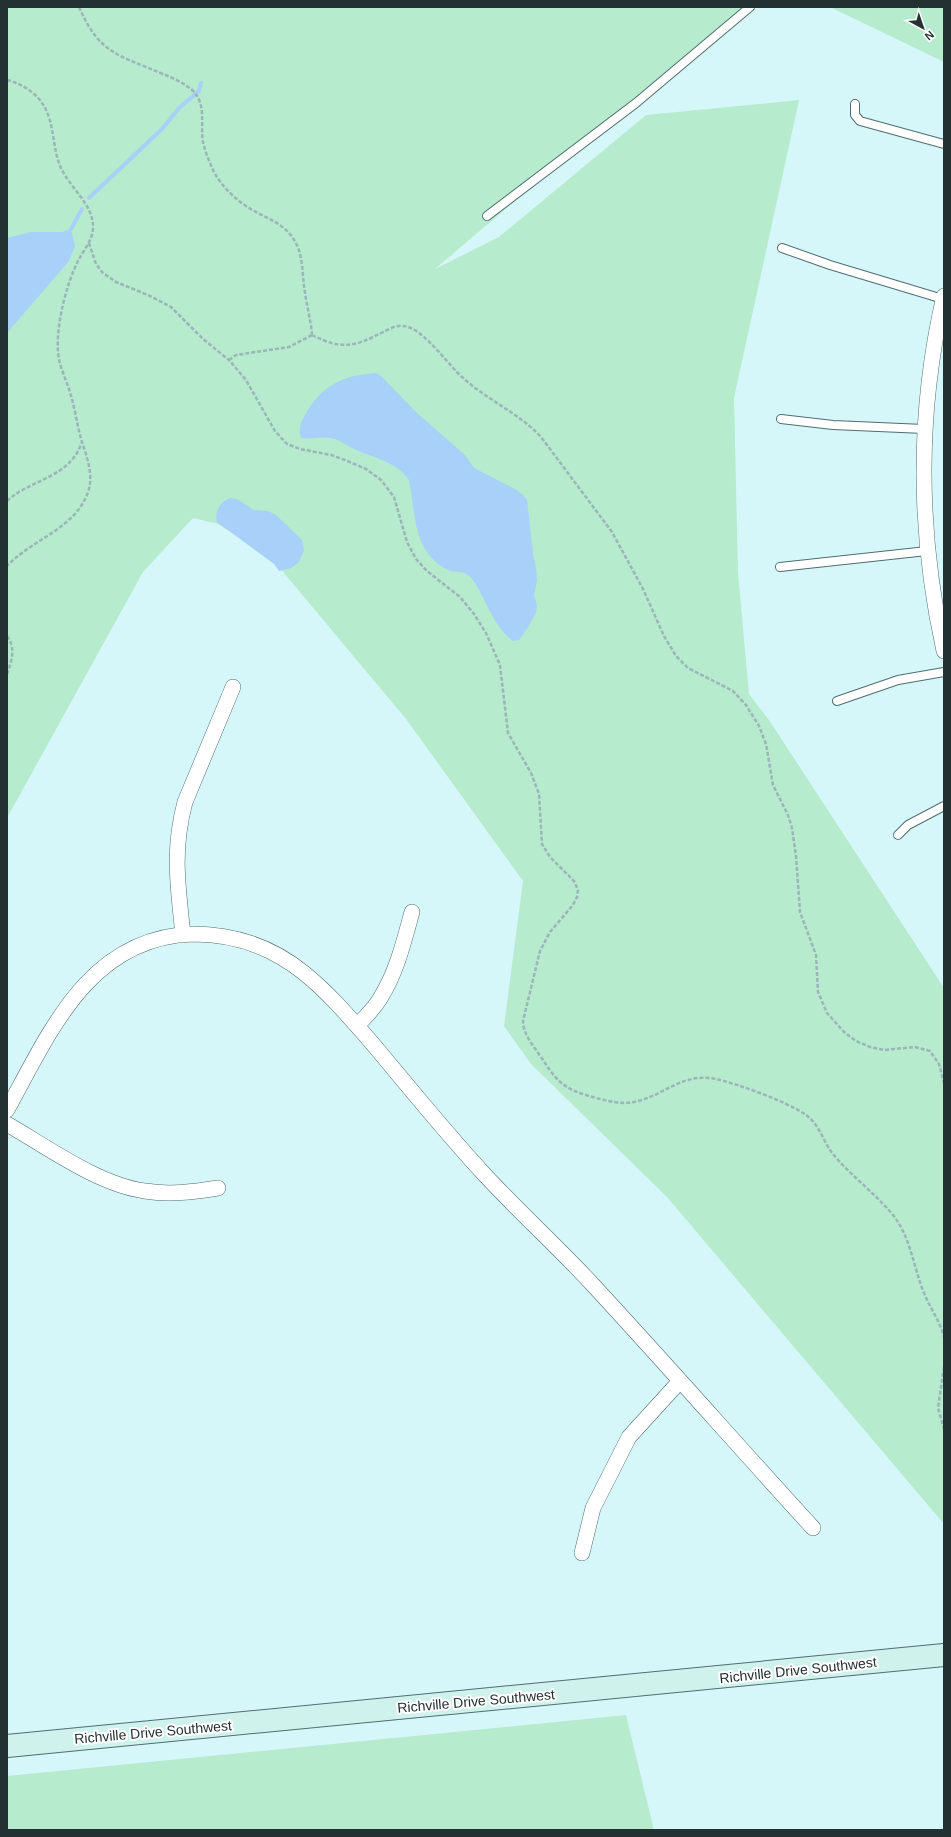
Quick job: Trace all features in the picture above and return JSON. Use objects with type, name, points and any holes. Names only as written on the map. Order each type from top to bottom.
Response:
[{"type":"main road","name":"Richville Drive Southwest","points":[[7,1746],[944,1655]]},
{"type":"street","points":[[944,298],[930,366],[924,429],[923,482],[927,551],[940,616],[944,651]]},
{"type":"street","points":[[183,935],[176,864],[180,822],[185,802],[234,687]]},
{"type":"street","points":[[357,1026],[380,998],[390,980],[398,960],[412,912]]},
{"type":"street","points":[[7,1110],[67,1004],[87,981],[103,967],[139,946],[168,937],[210,934],[260,946],[279,955],[309,978],[357,1026],[484,1175],[591,1283],[812,1528]]},
{"type":"street","points":[[7,1124],[84,1168],[123,1186],[143,1191],[165,1193],[218,1188]]},
{"type":"street","points":[[582,1553],[593,1508],[629,1437],[680,1382]]},
{"type":"lane","points":[[487,216],[636,103],[750,7]]},
{"type":"lane","points":[[855,104],[856,115],[860,122],[944,144]]},
{"type":"lane","points":[[782,248],[830,265],[944,298]]},
{"type":"lane","points":[[781,419],[833,425],[924,429]]},
{"type":"lane","points":[[780,567],[927,551]]},
{"type":"lane","points":[[837,701],[898,680],[944,672]]},
{"type":"lane","points":[[898,835],[908,825],[944,806]]},
{"type":"path","points":[[79,7],[93,33],[110,51],[125,60],[172,78],[193,91],[199,98],[202,111],[203,142],[210,163],[220,181],[247,207],[280,224],[287,230],[298,246],[303,261],[304,284],[312,335]]},
{"type":"path","points":[[7,80],[21,84],[34,94],[49,115],[53,130],[55,152],[61,168],[88,208],[93,229],[88,243],[78,261],[65,295],[58,351],[89,466],[90,479],[87,495],[82,504],[61,527],[18,554],[7,566]]},
{"type":"path","points":[[88,243],[99,269],[108,277],[171,307],[203,339],[229,360],[246,380],[274,432],[287,444],[300,450],[331,455],[345,460],[366,470],[385,484],[394,497],[405,538],[416,559],[422,567],[455,592],[467,605],[482,628],[496,654],[501,671],[507,728],[511,739],[531,773],[539,794],[541,810],[540,834],[542,844],[550,857],[574,881],[578,890],[577,897],[573,905],[550,932],[540,951],[523,1021],[525,1032],[552,1075],[560,1084],[571,1090],[609,1101],[624,1103],[645,1099],[688,1079],[709,1078],[749,1090],[806,1114],[816,1125],[836,1157],[887,1208],[900,1225],[909,1243],[924,1294],[944,1337]]},
{"type":"path","points":[[312,335],[328,342],[352,345],[370,339],[394,327],[405,326],[412,328],[420,333],[472,386],[527,424],[541,437],[612,532],[633,571],[664,636],[676,656],[688,668],[733,691],[746,705],[759,726],[766,744],[773,785],[788,815],[792,828],[801,918],[816,955],[818,992],[827,1013],[844,1032],[856,1041],[870,1047],[884,1050],[915,1047],[930,1052],[939,1064],[944,1083]]},
{"type":"path","points":[[229,360],[236,355],[288,347],[312,335]]},
{"type":"path","points":[[7,501],[43,481],[70,462],[79,452],[82,442]]},
{"type":"path","points":[[7,636],[11,642],[13,652],[7,674]]},
{"type":"path","points":[[944,1367],[938,1408],[944,1429]]},
{"type":"green space","points":[[7,7],[743,7],[435,269],[499,237],[646,115],[799,100],[734,398],[738,572],[749,694],[769,720],[944,988],[944,1524],[667,1197],[531,1064],[504,1026],[523,881],[406,719],[279,567],[247,542],[218,524],[193,518],[143,572],[7,818]]},
{"type":"green space","points":[[830,7],[944,7],[944,62]]},
{"type":"green space","points":[[626,1715],[654,1830],[7,1830],[7,1776]]},
{"type":"water","points":[[71,229],[75,246],[69,261],[7,333],[7,238],[31,232],[62,232]]},
{"type":"water","points":[[376,373],[382,377],[418,414],[465,455],[474,468],[517,490],[527,499],[536,568],[537,581],[534,595],[537,605],[536,613],[519,640],[513,641],[501,629],[491,614],[475,583],[468,575],[446,569],[435,561],[427,552],[417,530],[409,480],[398,468],[335,439],[326,437],[301,438],[301,423],[311,405],[326,389],[353,376]]},
{"type":"water","points":[[227,499],[237,499],[254,510],[268,511],[276,515],[302,540],[304,550],[299,562],[291,568],[279,571],[274,564],[217,522],[216,514],[219,507]]},
{"type":"waterway","points":[[89,198],[163,128],[179,108],[199,91],[201,83]]},
{"type":"waterway","points":[[71,229],[82,209]]}]
